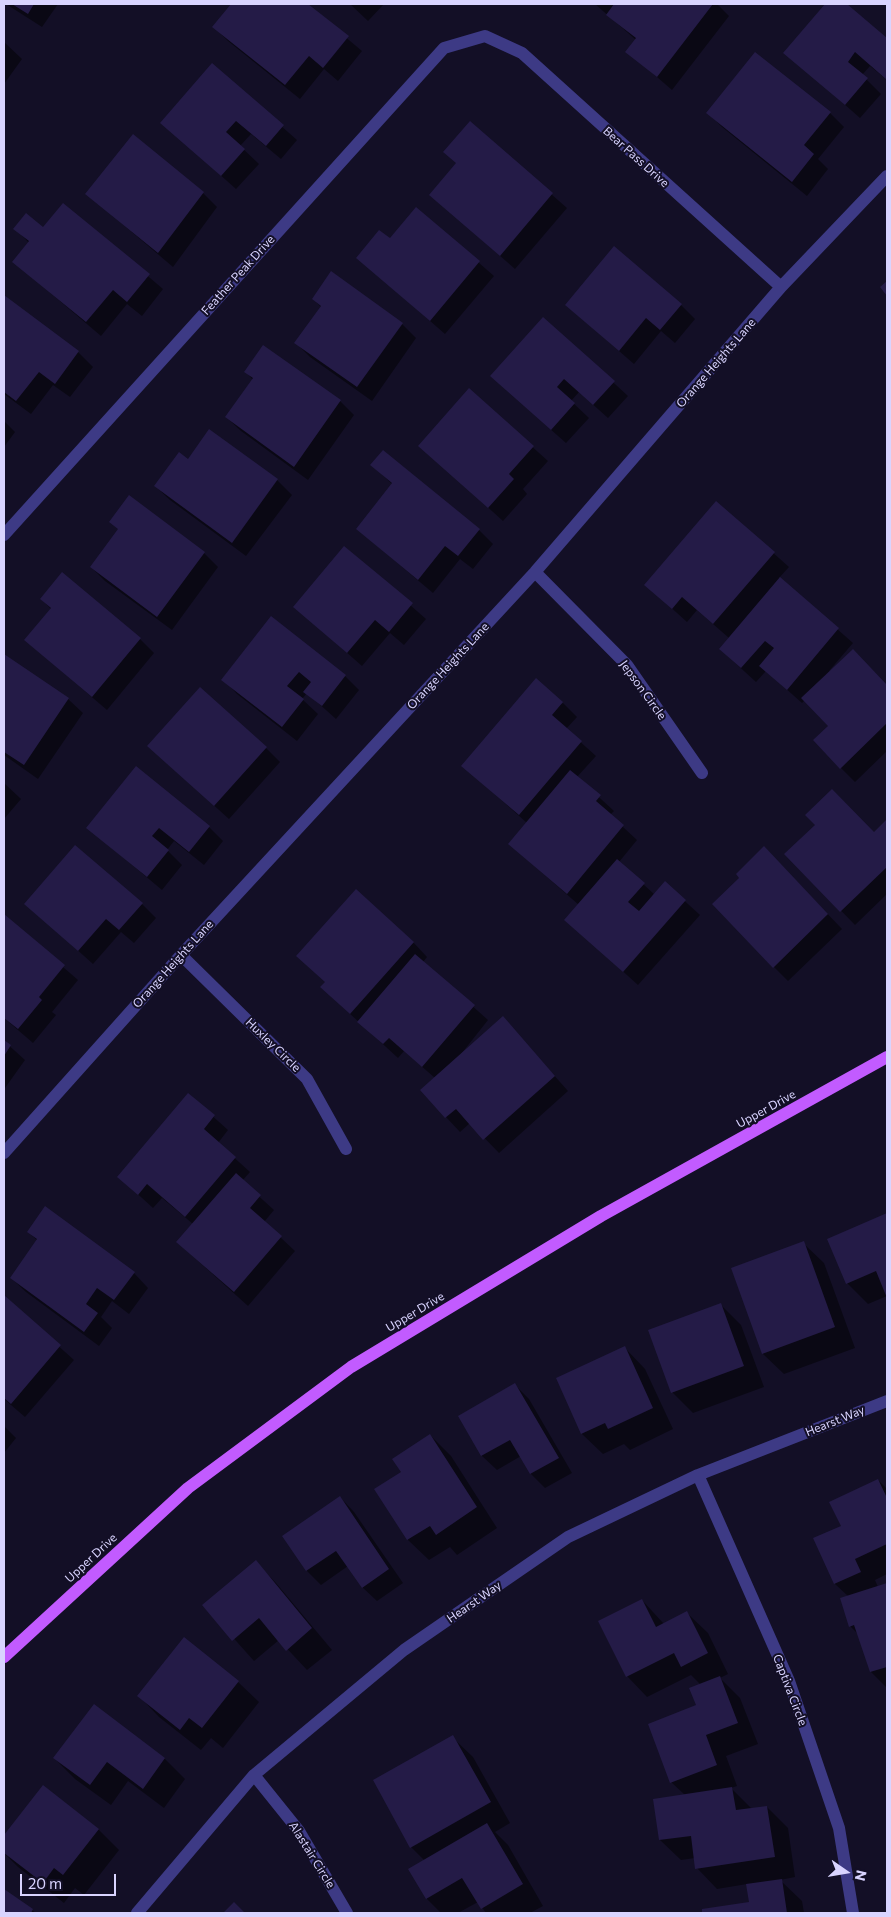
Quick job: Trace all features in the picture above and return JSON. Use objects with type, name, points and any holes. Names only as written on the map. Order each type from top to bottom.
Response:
[{"type":"main road","name":"Upper Drive","points":[[4,1658],[188,1488],[351,1367],[601,1216],[887,1057]]},
{"type":"street","name":"Bear Pass Drive","points":[[485,36],[522,53],[781,287]]},
{"type":"street","name":"Feather Peak Drive","points":[[4,535],[444,48],[485,36]]},
{"type":"street","name":"Orange Heights Lane","points":[[4,1153],[181,955],[535,572],[781,287],[887,176]]},
{"type":"street","name":"Jepson Circle","points":[[535,572],[627,665],[702,773]]},
{"type":"street","name":"Huxley Circle","points":[[181,955],[308,1079],[346,1149]]},
{"type":"street","name":"Hearst Way","points":[[137,1913],[254,1775],[404,1650],[568,1538],[698,1475],[887,1401]]},
{"type":"street","name":"Captiva Circle","points":[[698,1475],[789,1682],[839,1828],[853,1913]]},
{"type":"street","name":"Alastair Circle","points":[[254,1775],[299,1831],[347,1913]]},
{"type":"building","points":[[12,4],[34,4],[28,14]]},
{"type":"building","points":[[231,4],[308,4],[349,36],[323,68],[309,56],[285,85],[212,27]]},
{"type":"building","points":[[614,4],[713,4],[657,77],[625,52],[636,38],[606,15]]},
{"type":"building","points":[[825,4],[847,4],[887,38],[887,80],[855,52],[848,62],[868,78],[845,105],[783,53]]},
{"type":"building","points":[[755,52],[831,112],[804,145],[814,154],[792,182],[706,113]]},
{"type":"building","points":[[212,63],[284,125],[266,146],[236,121],[226,132],[245,149],[221,176],[160,123]]},
{"type":"building","points":[[470,121],[553,193],[500,256],[429,195],[456,163],[443,152]]},
{"type":"building","points":[[133,134],[204,192],[158,253],[85,194]]},
{"type":"building","points":[[63,203],[150,274],[127,302],[113,290],[86,322],[12,262],[29,241],[13,229],[26,213],[43,227]]},
{"type":"building","points":[[416,207],[480,261],[430,321],[356,258],[379,230],[390,238]]},
{"type":"building","points":[[614,246],[682,304],[660,330],[646,318],[619,351],[565,305]]},
{"type":"building","points":[[331,271],[403,323],[357,387],[294,343],[321,306],[312,299]]},
{"type":"building","points":[[887,281],[887,296],[880,287]]},
{"type":"building","points":[[4,295],[79,351],[55,384],[39,372],[16,401],[4,392]]},
{"type":"building","points":[[543,317],[615,381],[593,405],[564,379],[557,387],[575,403],[551,430],[490,376]]},
{"type":"building","points":[[263,345],[341,400],[294,467],[225,417],[253,378],[244,372]]},
{"type":"building","points":[[469,388],[534,446],[509,474],[514,479],[488,508],[418,446]]},
{"type":"building","points":[[209,429],[278,479],[232,543],[154,486],[179,452],[188,459]]},
{"type":"building","points":[[383,450],[480,529],[458,556],[445,546],[418,580],[356,529],[392,483],[370,465]]},
{"type":"building","points":[[129,495],[205,552],[157,617],[90,567],[118,529],[109,522]]},
{"type":"building","points":[[716,501],[775,552],[713,624],[682,597],[672,609],[644,585]]},
{"type":"building","points":[[344,546],[413,603],[389,632],[375,620],[347,653],[293,607]]},
{"type":"building","points":[[62,572],[141,638],[92,697],[24,640],[51,608],[40,599]]},
{"type":"building","points":[[780,577],[839,628],[787,690],[759,666],[774,648],[765,641],[741,668],[719,649]]},
{"type":"building","points":[[271,616],[346,675],[322,706],[303,692],[311,682],[299,672],[287,686],[304,699],[282,727],[221,680]]},
{"type":"building","points":[[853,649],[887,685],[887,723],[840,769],[813,740],[828,726],[801,698]]},
{"type":"building","points":[[4,654],[69,698],[24,765],[4,752]]},
{"type":"building","points":[[536,678],[563,702],[552,715],[582,741],[519,815],[461,766]]},
{"type":"building","points":[[200,687],[267,747],[214,806],[147,746]]},
{"type":"building","points":[[136,766],[210,826],[189,852],[159,828],[152,836],[169,850],[147,877],[86,828]]},
{"type":"building","points":[[570,770],[601,795],[596,801],[624,825],[567,894],[508,844]]},
{"type":"building","points":[[832,789],[874,832],[887,819],[887,867],[840,912],[784,854],[815,825],[805,815]]},
{"type":"building","points":[[75,845],[143,903],[119,930],[106,919],[78,951],[24,904]]},
{"type":"building","points":[[764,846],[828,914],[773,968],[712,904],[739,878],[736,874]]},
{"type":"building","points":[[617,859],[645,883],[628,902],[639,911],[665,881],[686,900],[623,972],[564,920]]},
{"type":"building","points":[[356,889],[414,942],[350,1014],[320,987],[325,982],[296,956]]},
{"type":"building","points":[[4,914],[65,965],[39,997],[42,1000],[18,1029],[4,1018]]},
{"type":"building","points":[[415,954],[475,1005],[422,1067],[389,1038],[383,1044],[357,1022]]},
{"type":"building","points":[[503,1016],[555,1076],[483,1140],[456,1109],[445,1118],[420,1090]]},
{"type":"building","points":[[4,1040],[11,1045],[4,1056]]},
{"type":"building","points":[[188,1093],[215,1115],[204,1129],[236,1157],[185,1217],[147,1184],[138,1195],[117,1177]]},
{"type":"building","points":[[236,1173],[261,1195],[250,1208],[282,1236],[234,1292],[176,1242]]},
{"type":"building","points":[[45,1206],[135,1272],[114,1300],[97,1288],[86,1304],[98,1313],[84,1332],[10,1278],[37,1239],[27,1232]]},
{"type":"building","points":[[887,1213],[887,1298],[876,1271],[846,1284],[827,1239]]},
{"type":"building","points":[[804,1241],[835,1327],[762,1354],[731,1268]]},
{"type":"building","points":[[4,1295],[61,1345],[11,1404],[4,1398]]},
{"type":"building","points":[[721,1303],[744,1366],[671,1393],[648,1330]]},
{"type":"building","points":[[625,1346],[653,1408],[608,1429],[605,1423],[581,1434],[556,1378]]},
{"type":"building","points":[[515,1383],[559,1458],[530,1474],[510,1440],[481,1456],[458,1416]]},
{"type":"building","points":[[430,1434],[477,1507],[436,1535],[430,1526],[407,1540],[374,1489],[401,1472],[392,1459]]},
{"type":"building","points":[[878,1479],[887,1498],[887,1544],[855,1559],[861,1572],[834,1584],[813,1538],[841,1526],[829,1502]]},
{"type":"building","points":[[340,1496],[389,1569],[362,1588],[336,1551],[306,1571],[282,1536]]},
{"type":"building","points":[[256,1560],[312,1628],[286,1651],[259,1618],[232,1641],[202,1605]]},
{"type":"building","points":[[887,1583],[887,1667],[870,1672],[854,1625],[849,1627],[840,1598]]},
{"type":"building","points":[[642,1599],[656,1627],[687,1611],[708,1653],[681,1667],[674,1653],[626,1677],[598,1621]]},
{"type":"building","points":[[184,1637],[239,1681],[202,1728],[189,1718],[180,1730],[137,1696]]},
{"type":"building","points":[[720,1676],[738,1723],[706,1735],[717,1765],[670,1783],[648,1724],[696,1705],[689,1688]]},
{"type":"building","points":[[94,1704],[165,1758],[143,1789],[107,1762],[90,1785],[53,1758]]},
{"type":"building","points":[[453,1735],[491,1802],[410,1848],[373,1780]]},
{"type":"building","points":[[43,1785],[99,1829],[63,1875],[54,1868],[43,1883],[4,1853],[4,1835]]},
{"type":"building","points":[[732,1787],[736,1810],[767,1806],[775,1857],[695,1869],[691,1836],[659,1840],[653,1799]]},
{"type":"building","points":[[487,1823],[523,1884],[481,1909],[462,1878],[426,1899],[408,1869]]},
{"type":"building","points":[[782,1879],[787,1913],[702,1913],[702,1909],[749,1902],[746,1884]]},
{"type":"building","points":[[4,1889],[33,1909],[31,1913],[4,1913]]},
{"type":"building","points":[[234,1902],[245,1913],[223,1913]]}]
